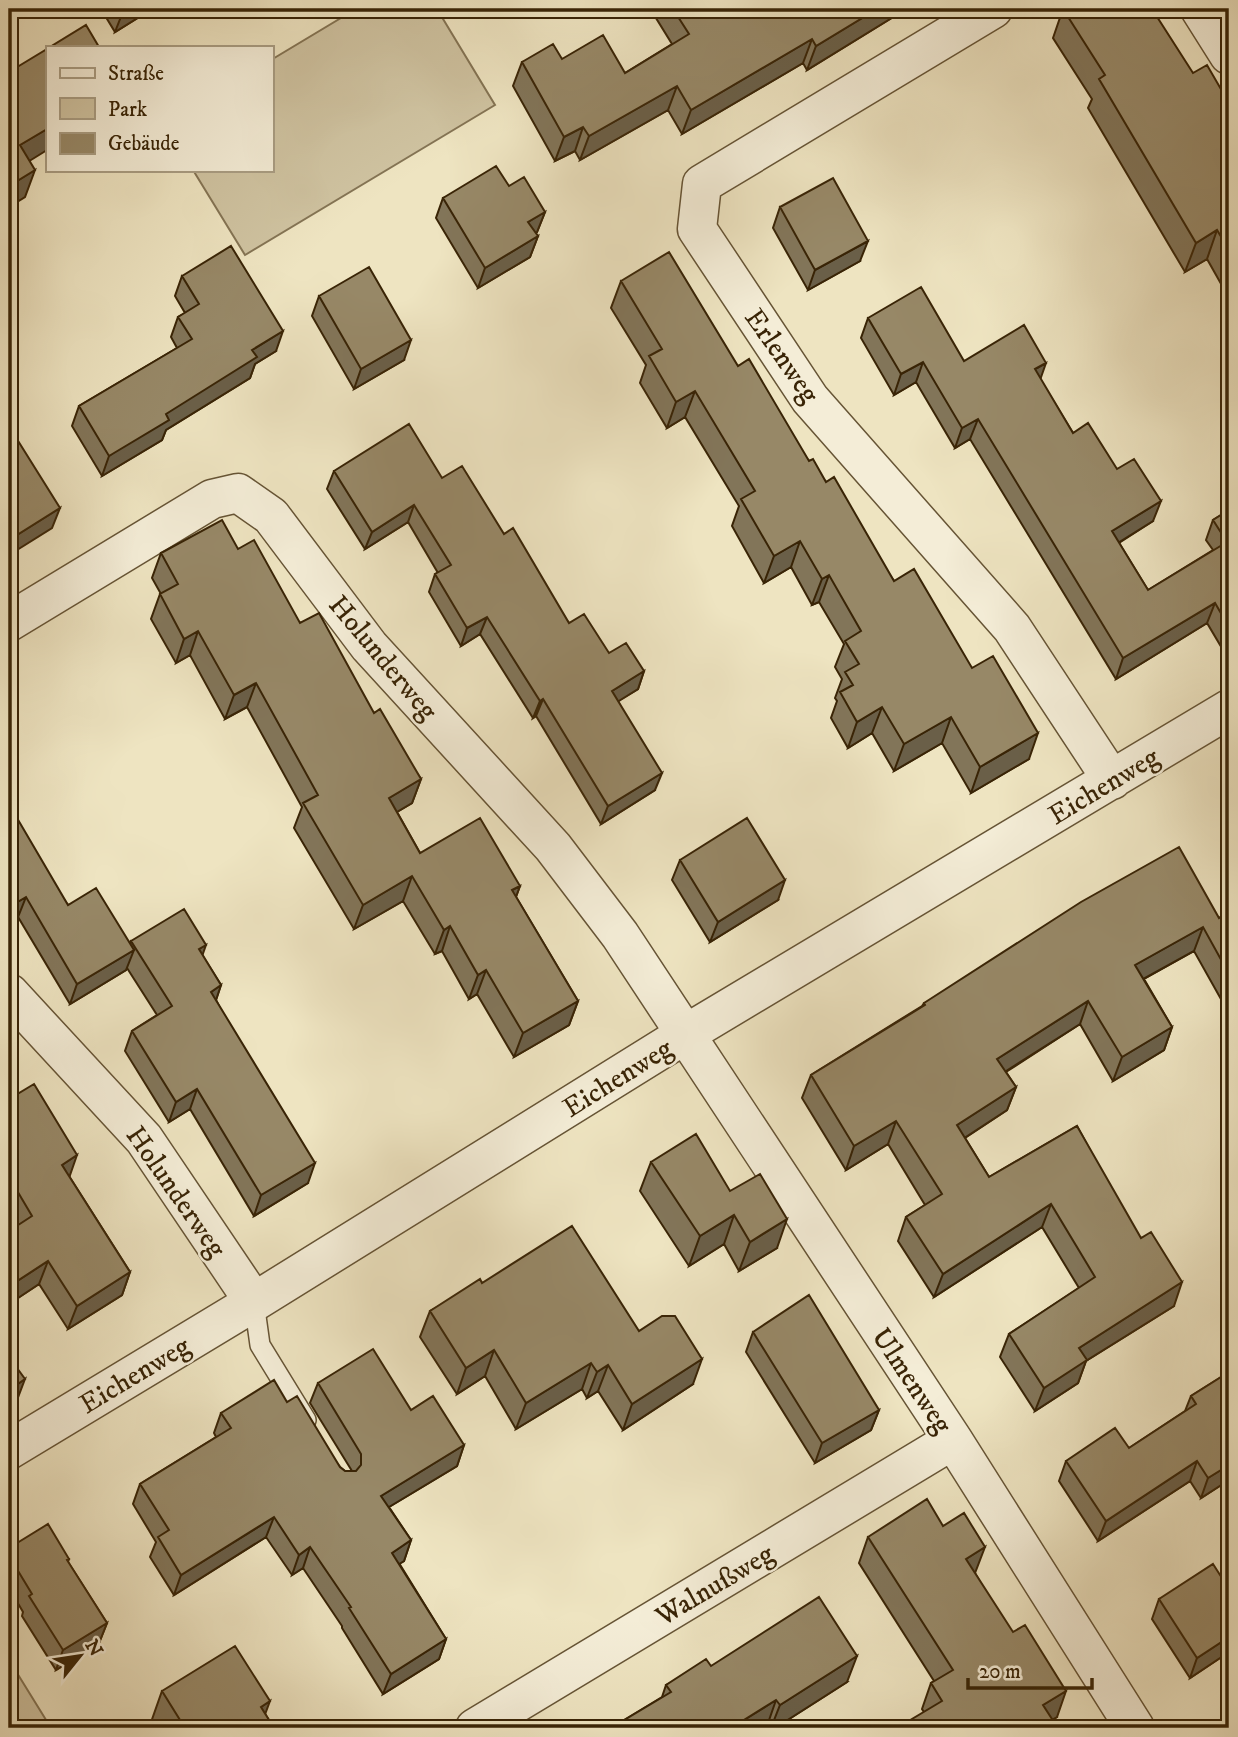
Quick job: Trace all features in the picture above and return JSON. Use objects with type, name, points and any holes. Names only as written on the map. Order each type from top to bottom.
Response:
[{"type":"street","name":"Erlenweg","points":[[993,9],[702,184],[697,229],[810,398],[1012,628],[1112,780]]},
{"type":"street","points":[[1200,9],[1229,55]]},
{"type":"street","name":"Holunderweg","points":[[9,622],[212,499],[238,494],[271,516],[369,646],[553,847],[620,935],[684,1035]]},
{"type":"street","name":"Eichenweg","points":[[9,1450],[254,1302],[684,1035],[1229,709]]},
{"type":"street","name":"Holunderweg","points":[[9,993],[145,1139],[254,1302]]},
{"type":"street","name":"Ulmenweg","points":[[684,1035],[953,1440],[1135,1728]]},
{"type":"street","name":"Walnußweg","points":[[475,1728],[953,1440]]},
{"type":"lane","points":[[254,1302],[260,1345],[316,1435]]},
{"type":"green space","points":[[356,9],[437,9],[495,105],[245,255],[194,172],[273,172],[273,59]]},
{"type":"green space","points":[[9,1660],[51,1728],[9,1728]]},
{"type":"building","points":[[673,9],[877,9],[816,46],[812,39],[691,110],[677,86],[589,136],[583,127],[564,137],[522,62],[553,44],[562,59],[603,35],[625,73],[689,34]]},
{"type":"building","points":[[1063,9],[1152,9],[1193,73],[1207,65],[1229,103],[1229,250],[1217,230],[1196,243],[1099,79],[1105,75]]},
{"type":"building","points":[[86,25],[98,46],[52,46]]},
{"type":"building","points":[[46,50],[46,130],[20,145],[35,170],[9,186],[9,72]]},
{"type":"building","points":[[496,166],[509,186],[524,177],[545,212],[528,222],[538,236],[485,268],[443,198]]},
{"type":"building","points":[[833,178],[868,241],[815,270],[780,207]]},
{"type":"building","points":[[231,246],[283,331],[252,350],[257,357],[166,414],[169,420],[109,456],[79,406],[192,339],[178,317],[199,304],[182,276]]},
{"type":"building","points":[[669,252],[738,366],[749,359],[809,461],[813,459],[826,482],[834,477],[894,581],[914,569],[972,668],[993,656],[1038,733],[980,767],[951,717],[904,744],[882,707],[857,722],[840,692],[853,685],[845,672],[859,664],[845,641],[861,631],[829,575],[822,579],[800,541],[774,556],[741,499],[755,491],[695,391],[676,402],[649,356],[662,349],[621,281]]},
{"type":"building","points":[[369,267],[411,340],[361,369],[319,296]]},
{"type":"building","points":[[921,287],[964,361],[1024,325],[1046,363],[1035,369],[1073,433],[1088,423],[1117,469],[1134,459],[1161,501],[1112,531],[1148,590],[1227,542],[1213,520],[1229,510],[1229,627],[1215,603],[1123,658],[978,419],[962,428],[923,362],[901,374],[868,318]]},
{"type":"building","points":[[409,424],[442,478],[462,466],[504,534],[513,528],[569,623],[584,614],[609,653],[626,643],[644,671],[612,691],[662,773],[608,806],[543,699],[540,701],[487,617],[467,628],[435,574],[451,565],[414,505],[372,532],[334,471]]},
{"type":"building","points":[[9,429],[60,508],[9,540]]},
{"type":"building","points":[[222,520],[238,549],[254,540],[300,623],[319,613],[374,713],[380,709],[421,779],[389,798],[420,853],[480,818],[520,886],[512,890],[578,1001],[523,1033],[486,970],[478,975],[450,926],[444,930],[412,876],[363,905],[303,803],[318,795],[256,683],[234,695],[198,631],[184,639],[160,594],[178,584],[161,553]]},
{"type":"building","points":[[17,818],[68,905],[96,888],[134,950],[77,984],[26,897],[9,907],[9,823]]},
{"type":"building","points":[[747,818],[785,880],[718,922],[680,860]]},
{"type":"building","points":[[1179,847],[1219,918],[1229,912],[1229,974],[1203,927],[1135,965],[1172,1027],[1122,1057],[1088,1001],[997,1059],[1016,1087],[957,1125],[989,1177],[1077,1126],[1141,1238],[1151,1232],[1182,1282],[1079,1348],[1087,1360],[1044,1388],[1009,1334],[1095,1277],[1051,1204],[943,1274],[906,1217],[942,1194],[896,1121],[854,1146],[811,1075],[925,1005],[924,1003],[1081,902]]},
{"type":"building","points":[[184,909],[206,945],[199,949],[221,985],[211,992],[315,1163],[261,1195],[197,1089],[176,1102],[132,1031],[172,1006],[131,941]]},
{"type":"building","points":[[34,1084],[77,1155],[62,1165],[130,1272],[77,1306],[48,1261],[11,1285],[9,1282],[9,1231],[32,1216],[9,1177],[9,1087],[14,1096]]},
{"type":"building","points":[[696,1134],[730,1191],[760,1174],[787,1219],[750,1242],[734,1215],[700,1236],[651,1162]]},
{"type":"building","points":[[572,1226],[639,1331],[662,1316],[675,1316],[702,1359],[632,1404],[608,1365],[597,1372],[591,1363],[526,1403],[494,1350],[466,1368],[430,1311],[480,1279],[482,1283]]},
{"type":"building","points":[[809,1295],[879,1410],[822,1443],[753,1332]]},
{"type":"building","points":[[373,1349],[411,1410],[433,1396],[464,1445],[381,1496],[411,1540],[392,1553],[446,1639],[391,1674],[349,1608],[351,1607],[310,1547],[299,1555],[274,1517],[181,1575],[158,1537],[169,1530],[140,1484],[231,1428],[221,1413],[274,1380],[287,1402],[297,1396],[340,1467],[345,1471],[356,1471],[361,1465],[361,1454],[318,1383]]},
{"type":"building","points":[[9,1357],[25,1379],[9,1390]]},
{"type":"building","points":[[1229,1372],[1229,1465],[1208,1478],[1197,1461],[1106,1521],[1066,1461],[1115,1428],[1129,1448],[1196,1404],[1191,1396]]},
{"type":"building","points":[[927,1499],[943,1526],[964,1513],[985,1547],[966,1559],[1013,1632],[1025,1625],[1066,1691],[1043,1705],[1052,1719],[1038,1728],[897,1728],[942,1701],[931,1683],[953,1670],[868,1537]]},
{"type":"building","points":[[48,1524],[69,1559],[67,1560],[107,1623],[63,1650],[29,1596],[32,1594],[9,1556],[9,1548]]},
{"type":"building","points":[[1213,1564],[1229,1589],[1229,1637],[1197,1658],[1159,1599]]},
{"type":"building","points":[[819,1597],[857,1656],[780,1705],[776,1700],[731,1728],[611,1728],[671,1692],[666,1685],[706,1659],[711,1666]]},
{"type":"building","points":[[235,1646],[270,1701],[261,1707],[274,1728],[185,1728],[162,1691]]}]
